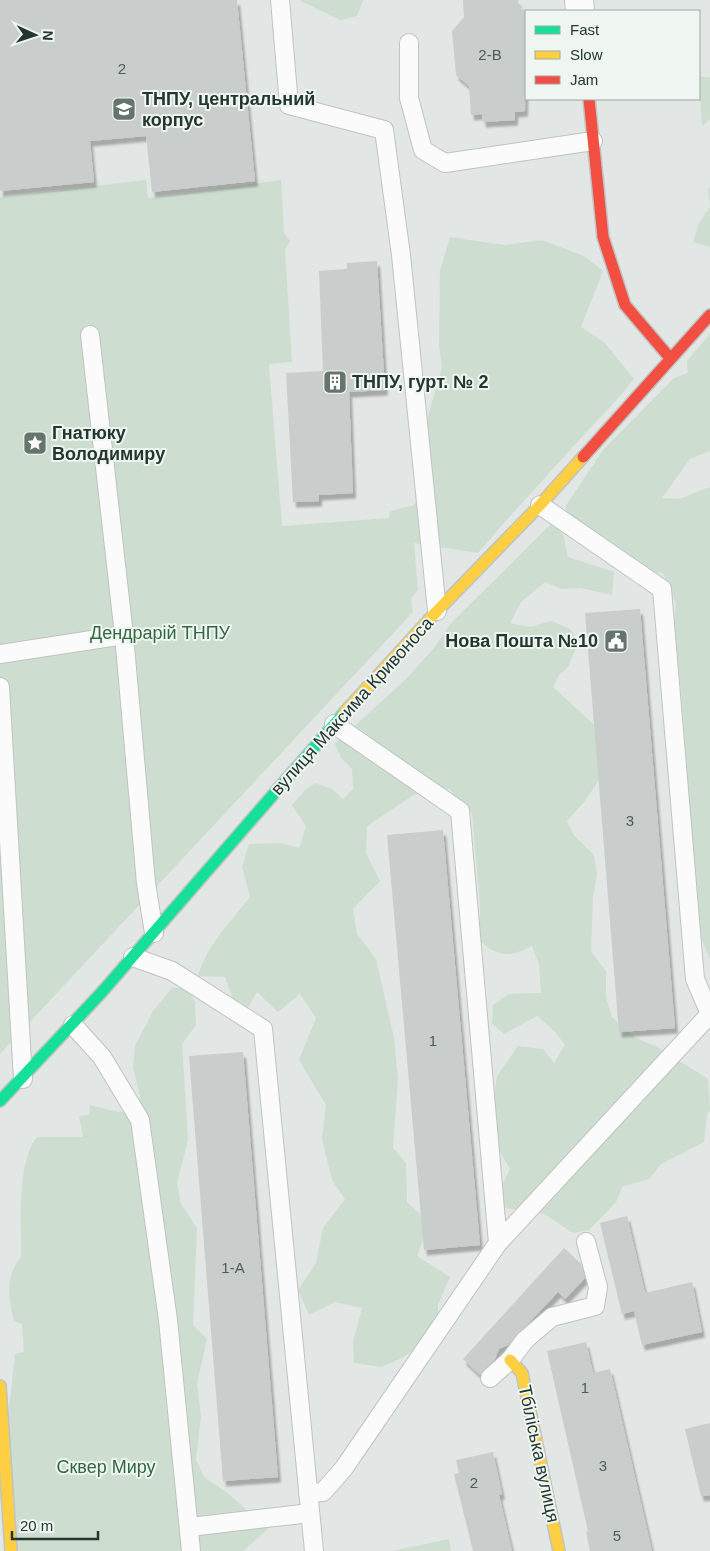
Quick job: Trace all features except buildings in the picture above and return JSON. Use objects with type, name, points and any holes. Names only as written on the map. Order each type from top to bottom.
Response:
[{"type":"main road","points":[[589,100],[603,237],[625,304],[670,358]]},
{"type":"main road","name":"вулиця Максима Кривоноса","points":[[0,1101],[73,1025],[334,724],[437,611],[540,505],[710,315]]},
{"type":"main road","name":"Тбіліська вулиця","points":[[510,1360],[522,1373],[559,1551]]},
{"type":"main road","points":[[0,1386],[11,1551]]},
{"type":"lane","points":[[280,0],[289,105],[384,130],[401,255],[437,611]]},
{"type":"lane","points":[[408,43],[410,98],[423,150],[445,163],[593,141]]},
{"type":"lane","points":[[90,335],[124,635],[146,883],[154,933]]},
{"type":"lane","points":[[308,1493],[323,1492],[344,1468],[498,1243],[710,1014],[695,979],[662,588],[540,505]]},
{"type":"lane","points":[[0,654],[124,635]]},
{"type":"lane","points":[[0,687],[23,1079]]},
{"type":"lane","points":[[334,724],[460,811],[498,1243]]},
{"type":"lane","points":[[133,957],[172,972],[263,1029],[314,1551]]},
{"type":"lane","points":[[73,1025],[102,1057],[140,1120],[168,1320],[191,1551]]},
{"type":"lane","points":[[490,1378],[510,1360],[525,1340],[552,1317],[595,1306],[598,1287],[586,1242]]},
{"type":"lane","points":[[190,1527],[310,1513]]},
{"type":"green space","points":[[299,0],[363,0],[357,16],[340,20]]},
{"type":"green space","points":[[700,77],[710,77],[710,119],[702,126],[700,93]]},
{"type":"green space","name":"Дендрарій ТНПУ","points":[[146,180],[148,198],[281,180],[284,233],[290,241],[285,250],[292,362],[269,364],[282,526],[389,518],[390,511],[414,505],[428,472],[427,420],[442,367],[439,345],[440,271],[450,237],[504,245],[542,240],[584,256],[603,271],[581,327],[604,342],[634,379],[478,553],[414,543],[418,590],[411,598],[413,612],[0,1054],[0,197]]},
{"type":"green space","points":[[710,187],[710,207],[708,189]]},
{"type":"green space","points":[[710,207],[710,247],[693,242],[699,223]]},
{"type":"green space","points":[[710,334],[710,451],[690,459],[662,498],[679,499],[710,487],[710,959],[701,937],[696,900],[682,702],[674,622],[676,604],[663,573],[646,572],[573,524],[565,507],[603,450],[674,378],[688,373],[687,361]]},
{"type":"green space","points":[[552,523],[563,534],[568,557],[614,572],[612,595],[581,588],[561,589],[545,582],[521,602],[510,623],[530,627],[552,621],[570,629],[579,641],[568,667],[559,675],[553,687],[601,731],[604,773],[584,802],[567,821],[574,835],[594,855],[597,875],[593,896],[591,952],[606,971],[606,997],[612,1017],[636,1038],[657,1047],[708,1079],[710,1110],[707,1114],[704,1142],[661,1164],[649,1179],[622,1187],[616,1202],[589,1230],[573,1233],[543,1213],[505,1208],[500,1190],[510,1169],[498,1148],[493,1106],[497,1076],[518,1046],[543,1049],[554,1063],[565,1045],[555,1032],[537,1016],[504,1034],[492,1023],[493,1005],[509,994],[541,993],[539,965],[532,946],[511,954],[505,954],[487,947],[480,941],[480,905],[472,813],[449,789],[415,794],[367,826],[366,853],[380,881],[353,909],[357,934],[376,959],[394,1038],[398,1079],[393,1148],[406,1163],[407,1202],[429,1222],[417,1256],[450,1277],[438,1305],[438,1320],[421,1345],[404,1357],[382,1367],[354,1363],[353,1342],[362,1308],[335,1302],[309,1315],[298,1290],[316,1263],[323,1228],[345,1199],[332,1180],[322,1139],[326,1105],[299,1060],[316,1018],[300,994],[278,1012],[257,992],[246,1011],[232,997],[225,977],[198,976],[213,944],[250,897],[242,867],[249,844],[280,843],[299,848],[306,826],[292,805],[305,790],[315,783],[332,789],[343,799],[353,789],[352,769],[341,758],[335,744],[405,680],[434,648],[451,623]]},
{"type":"green space","name":"Сквер Миру","points":[[172,988],[187,988],[195,1002],[196,1025],[182,1044],[188,1140],[177,1183],[181,1204],[197,1228],[193,1325],[207,1339],[197,1384],[201,1416],[196,1460],[204,1477],[229,1494],[268,1529],[243,1551],[14,1551],[9,1409],[15,1354],[24,1352],[22,1324],[14,1321],[9,1288],[12,1272],[21,1257],[21,1211],[26,1162],[30,1148],[37,1137],[83,1137],[79,1116],[89,1115],[90,1105],[118,1112],[138,1110],[140,1095],[133,1068],[135,1046],[153,1011]]},
{"type":"green space","points":[[449,1539],[451,1551],[393,1551]]},
{"type":"traffic: fast","points":[[0,1101],[102,992],[344,713]]},
{"type":"traffic: slow","points":[[344,713],[437,611],[540,505],[583,457]]},
{"type":"traffic: slow","points":[[510,1360],[522,1373],[559,1551]]},
{"type":"traffic: slow","points":[[0,1386],[11,1551]]},
{"type":"traffic: jam","points":[[589,100],[603,237],[625,305],[670,358]]},
{"type":"traffic: jam","points":[[583,457],[710,315]]},
{"type":"place","name":"ТНПУ, центральний корпус","points":[[124,109]]},
{"type":"place","name":"ТНПУ, гурт. № 2","points":[[335,382]]},
{"type":"place","name":"Гнатюку Володимиру","points":[[35,443]]},
{"type":"place","name":"Нова Пошта №10","points":[[616,641]]}]
